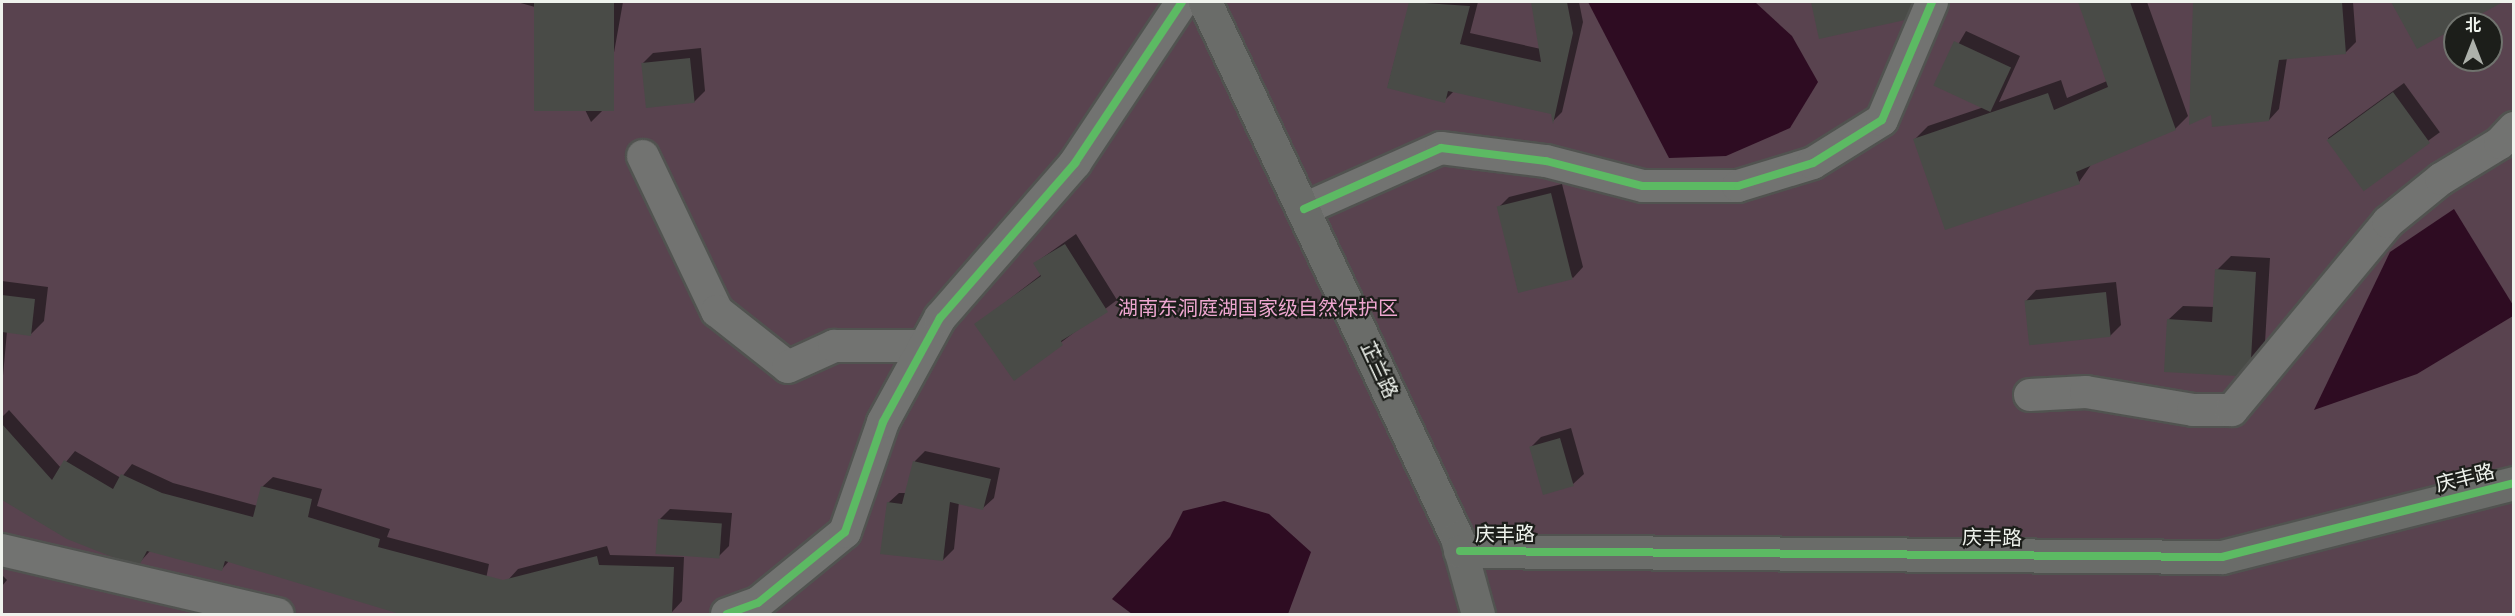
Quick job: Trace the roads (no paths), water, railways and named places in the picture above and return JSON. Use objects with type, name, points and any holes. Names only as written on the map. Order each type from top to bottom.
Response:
[{"type":"street","points":[[727,615],[758,603],[845,532],[883,422],[940,318],[1075,163],[1182,2]]},
{"type":"street","name":"芷兰路","points":[[1204,2],[1304,209],[1460,550],[1478,615]]},
{"type":"street","points":[[1304,209],[1441,148],[1546,161],[1643,186],[1738,186],[1813,163],[1882,120],[1932,2]]},
{"type":"street","points":[[2030,395],[2086,392],[2193,410],[2232,410],[2388,222],[2441,179],[2500,143],[2514,128]]},
{"type":"street","points":[[643,156],[717,311],[789,367],[834,346],[924,346]]},
{"type":"street","name":"庆丰路","points":[[1460,550],[2222,557],[2514,483]]},
{"type":"street","points":[[2,550],[278,615]]},
{"type":"park label","name":"湖南东洞庭湖国家级自然保护区","points":[[1258,308]]}]
